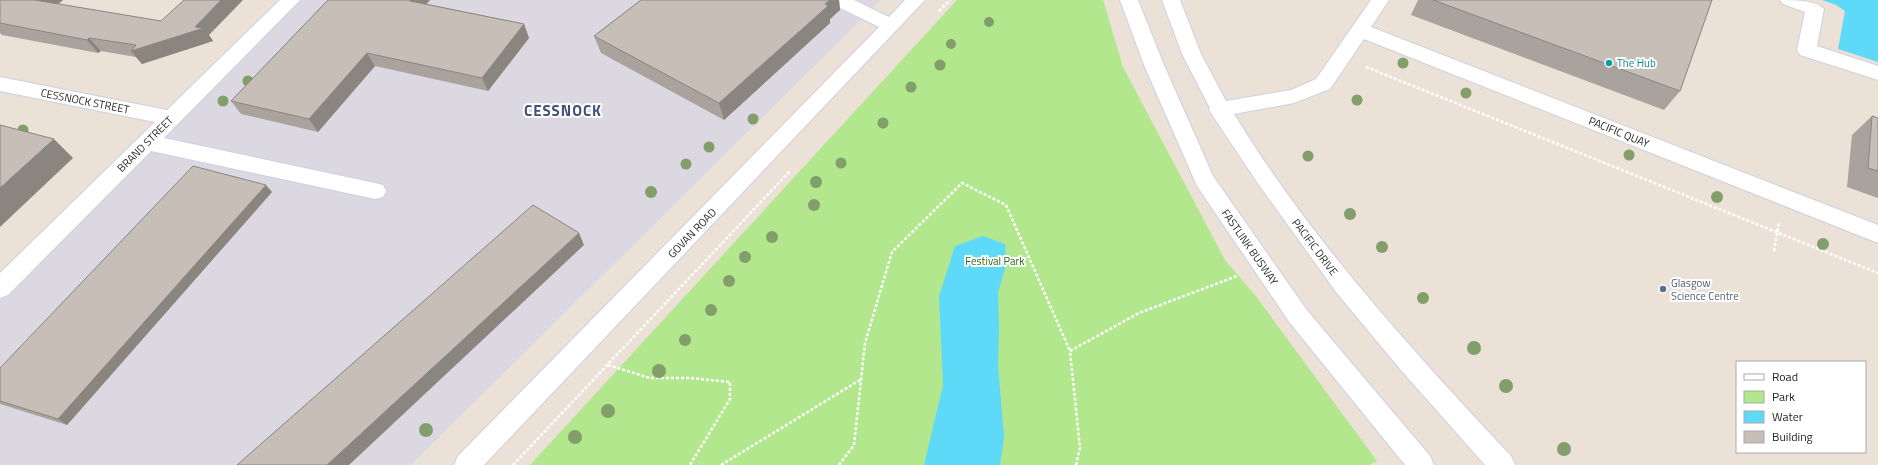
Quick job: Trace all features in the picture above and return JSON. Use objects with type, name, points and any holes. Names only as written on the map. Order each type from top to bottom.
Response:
[{"type":"street","name":"BRAND STREET","points":[[0,288],[170,118],[291,0]]},
{"type":"street","points":[[838,0],[891,25]]},
{"type":"street","name":"GOVAN ROAD","points":[[467,465],[916,0]]},
{"type":"street","name":"FASTLINK BUSWAY","points":[[1129,0],[1154,66],[1204,180],[1298,316],[1421,465]]},
{"type":"street","name":"PACIFIC DRIVE","points":[[1171,0],[1186,43],[1219,110],[1259,170],[1354,297],[1502,465]]},
{"type":"street","points":[[1219,110],[1294,96],[1323,84],[1380,0]]},
{"type":"street","points":[[1789,0],[1815,9],[1807,50],[1878,73]]},
{"type":"street","name":"PACIFIC QUAY","points":[[1360,30],[1878,234]]},
{"type":"street","name":"CESSNOCK STREET","points":[[0,84],[170,118]]},
{"type":"street","points":[[146,142],[375,191]]},
{"type":"path","points":[[934,17],[950,0]]},
{"type":"path","points":[[1342,57],[1878,273]]},
{"type":"path","points":[[513,465],[795,165]]},
{"type":"path","points":[[839,465],[854,445],[865,343],[892,252],[962,183],[1006,205],[1070,351],[1080,448],[1076,465]]},
{"type":"path","points":[[1070,351],[1139,313],[1264,266]]},
{"type":"path","points":[[579,350],[608,365],[650,378],[690,378],[730,382],[730,399],[690,465]]},
{"type":"path","points":[[721,465],[860,380]]},
{"type":"shaded area","points":[[301,0],[881,0],[411,465],[0,465],[0,300]]},
{"type":"green space","name":"Festival Park","points":[[957,0],[1103,0],[1123,67],[1225,260],[1255,295],[1377,461],[1369,465],[530,465]]},
{"type":"water","points":[[1822,0],[1878,0],[1878,62],[1838,49],[1845,11],[1836,5]]},
{"type":"water","points":[[983,236],[1005,244],[1006,265],[998,293],[998,364],[1004,437],[1000,465],[924,465],[943,385],[939,296],[955,246]]},
{"type":"building","points":[[0,0],[35,0],[161,21],[184,0],[221,0],[195,27],[204,28],[131,51],[136,45],[89,38],[87,40],[0,23]]},
{"type":"building","points":[[328,0],[411,0],[410,1],[524,24],[482,78],[367,53],[309,119],[231,101]]},
{"type":"building","points":[[641,0],[830,0],[825,4],[828,6],[719,103],[594,36]]},
{"type":"building","name":"The Hub","points":[[1433,0],[1712,0],[1680,91]]},
{"type":"building","points":[[1872,116],[1878,118],[1878,171],[1868,168]]},
{"type":"building","points":[[0,125],[54,139],[0,188]]},
{"type":"building","points":[[193,166],[266,185],[58,419],[0,401],[0,368]]},
{"type":"building","points":[[533,205],[579,233],[327,465],[237,465]]},
{"type":"place","name":"The Hub","points":[[1609,63]]},
{"type":"place","name":"Glasgow Science Centre","points":[[1663,289]]},
{"type":"district","name":"CESSNOCK","points":[[563,110]]}]
